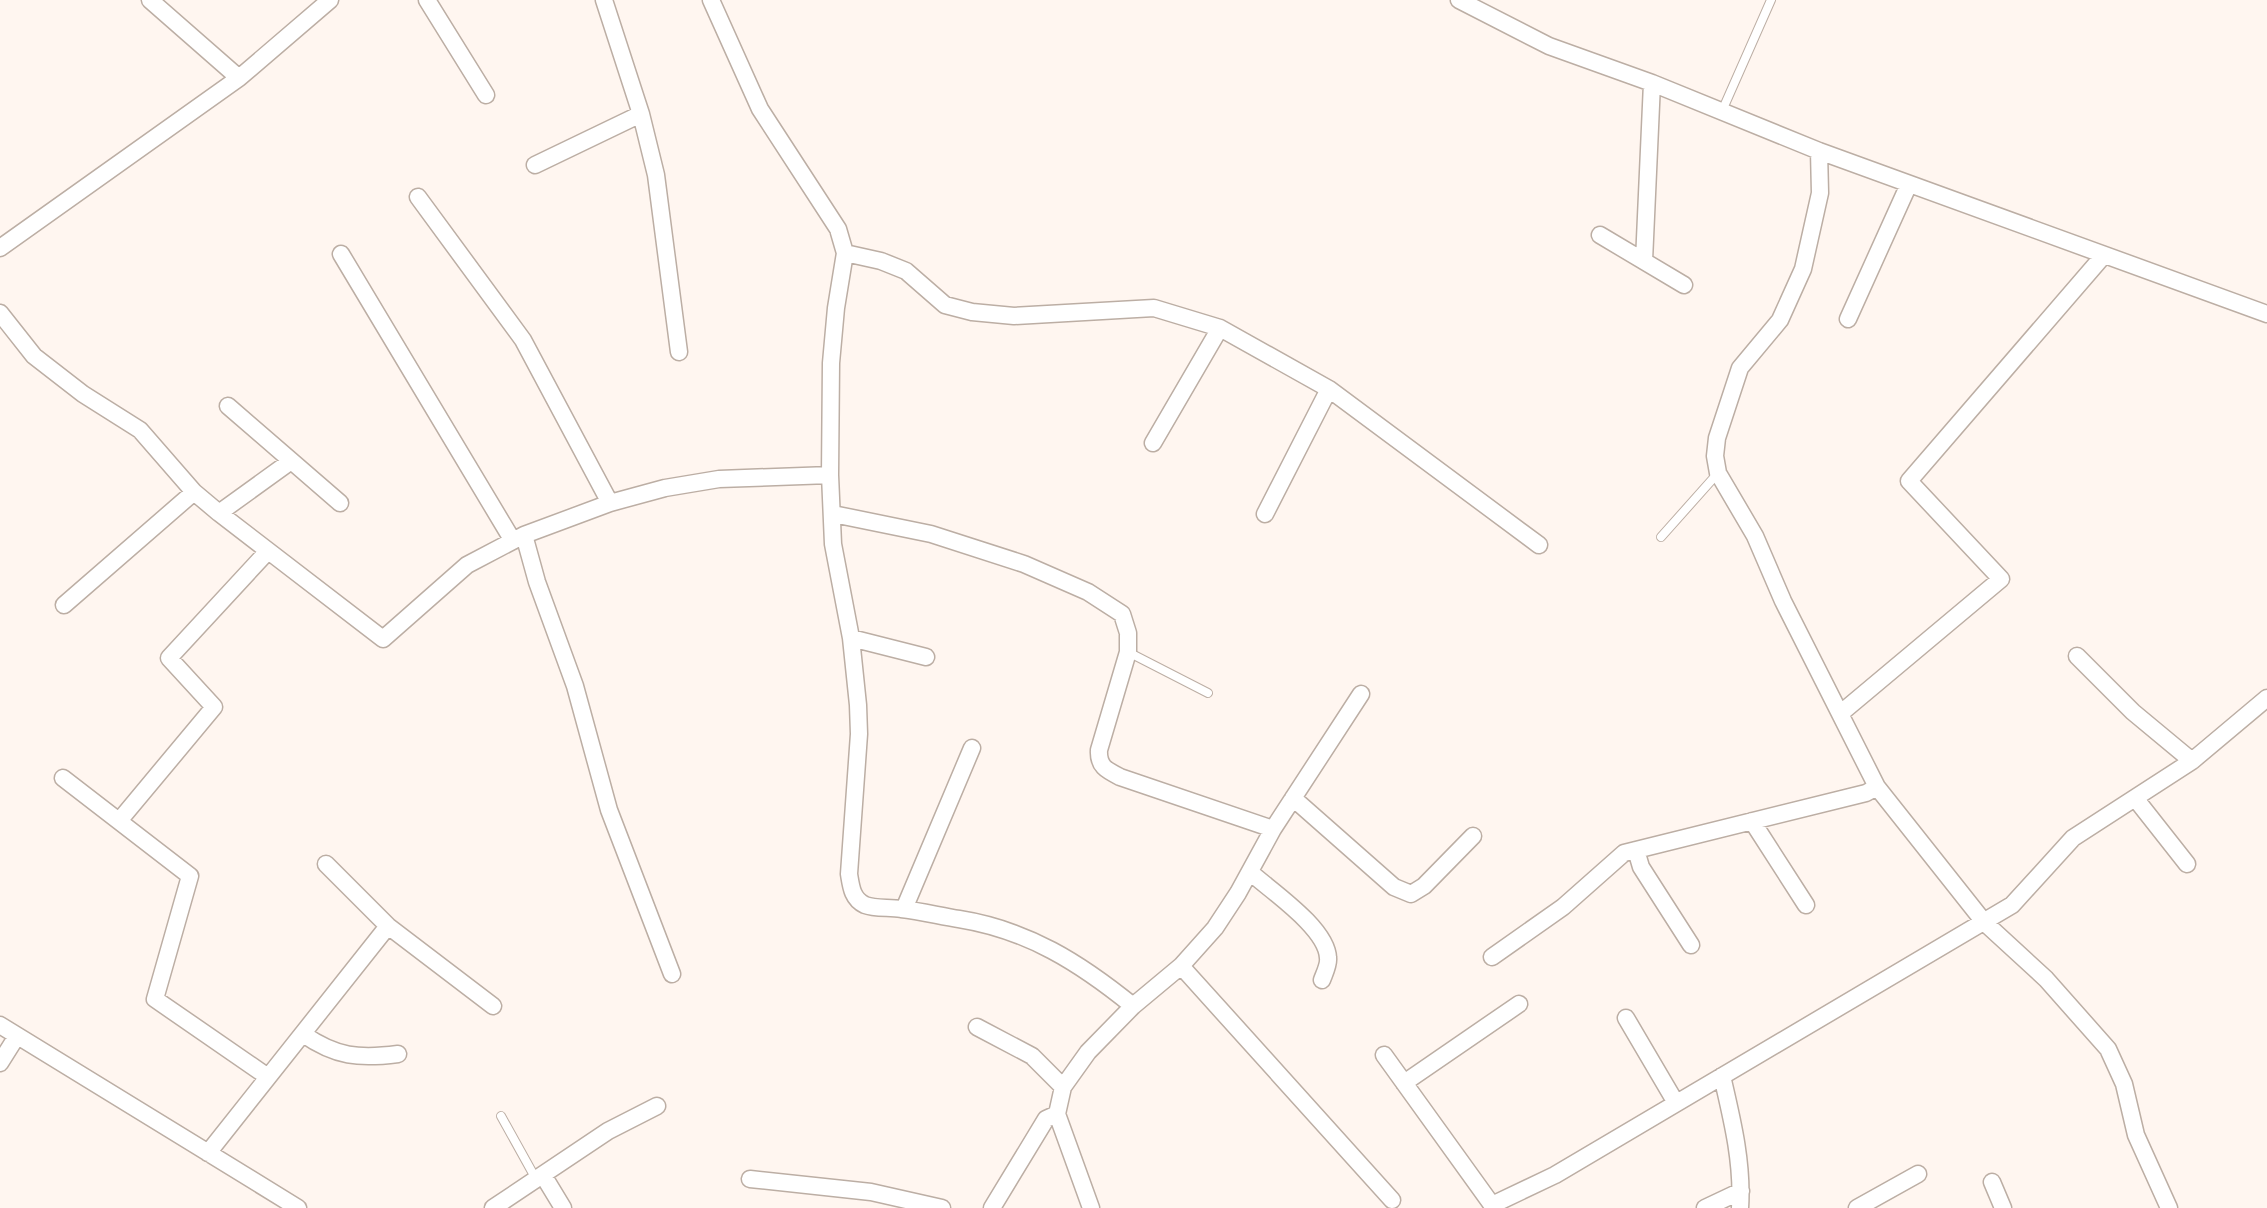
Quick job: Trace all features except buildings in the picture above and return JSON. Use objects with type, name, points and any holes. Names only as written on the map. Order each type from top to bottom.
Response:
[{"type":"street","points":[[150,0],[239,78]]},
{"type":"street","points":[[0,248],[239,78],[330,0]]},
{"type":"street","points":[[427,0],[486,95]]},
{"type":"street","points":[[604,0],[641,114],[656,175],[679,352]]},
{"type":"street","points":[[711,0],[760,110],[838,230],[845,253],[836,308],[831,363],[830,475],[833,544],[851,638],[859,734],[849,874],[852,890],[858,901],[867,906],[904,909],[1012,931],[1076,963],[1132,1006]]},
{"type":"street","points":[[1459,0],[1549,46],[1652,83],[1819,151],[2267,314]]},
{"type":"street","points":[[1644,261],[1652,83]]},
{"type":"street","points":[[535,165],[641,114]]},
{"type":"street","points":[[1819,151],[1820,193],[1803,269],[1779,320],[1740,369],[1717,438],[1715,456],[1718,472],[1755,536],[1784,601],[1877,787],[1984,922],[2046,979],[2108,1049],[2124,1084],[2136,1135],[2169,1208]]},
{"type":"street","points":[[1848,319],[1909,184]]},
{"type":"street","points":[[418,197],[523,340],[610,503]]},
{"type":"street","points":[[1600,235],[1684,285]]},
{"type":"street","points":[[845,253],[880,261],[906,271],[945,305],[972,312],[1014,316],[1154,308],[1220,328],[1329,389],[1539,545]]},
{"type":"street","points":[[341,254],[518,538],[537,582],[575,686],[609,810],[672,974]]},
{"type":"street","points":[[1841,713],[2001,579],[1909,481],[2104,255]]},
{"type":"street","points":[[0,312],[34,356],[83,394],[140,430],[194,492],[267,552],[383,639],[467,565],[518,538],[610,503],[665,488],[719,479],[830,475]]},
{"type":"street","points":[[1153,444],[1220,328]]},
{"type":"street","points":[[1265,514],[1329,389]]},
{"type":"street","points":[[228,406],[339,503]]},
{"type":"street","points":[[219,513],[291,461]]},
{"type":"street","points":[[64,605],[194,492]]},
{"type":"street","points":[[833,514],[941,537],[1024,564],[1088,592],[1122,614],[1128,633],[1128,652],[1099,750],[1099,760],[1105,770],[1273,829]]},
{"type":"street","points":[[119,821],[214,706],[169,658],[267,552]]},
{"type":"street","points":[[851,638],[926,657]]},
{"type":"street","points":[[2077,656],[2133,712],[2192,761]]},
{"type":"street","points":[[1091,1208],[1057,1114],[1063,1087],[1088,1052],[1132,1006],[1181,966],[1215,928],[1250,872],[1273,829],[1361,694]]},
{"type":"street","points":[[1384,1055],[1492,1205],[1555,1176],[2012,905],[2073,838],[2192,761],[2267,698]]},
{"type":"street","points":[[904,909],[972,748]]},
{"type":"street","points":[[63,778],[190,876],[155,999],[268,1077]]},
{"type":"street","points":[[1492,957],[1563,907],[1624,853],[1866,793],[1877,787]]},
{"type":"street","points":[[1293,798],[1394,887],[1411,894],[1424,886],[1473,836]]},
{"type":"street","points":[[2135,798],[2187,864]]},
{"type":"street","points":[[1752,821],[1806,905]]},
{"type":"street","points":[[1636,850],[1641,867],[1691,945]]},
{"type":"street","points":[[326,864],[388,926],[493,1006]]},
{"type":"street","points":[[1250,872],[1310,924],[1324,942],[1329,959],[1322,980]]},
{"type":"street","points":[[208,1153],[388,926]]},
{"type":"street","points":[[1181,966],[1392,1200]]},
{"type":"street","points":[[1404,1083],[1519,1004]]},
{"type":"street","points":[[1626,1018],[1676,1104]]},
{"type":"street","points":[[0,1025],[298,1208]]},
{"type":"street","points":[[977,1027],[1032,1056],[1063,1087]]},
{"type":"street","points":[[303,1034],[340,1054],[368,1058],[398,1054]]},
{"type":"street","points":[[0,1063],[17,1036]]},
{"type":"street","points":[[1722,1076],[1734,1129],[1741,1191],[1740,1208]]},
{"type":"street","points":[[493,1208],[608,1131],[657,1106]]},
{"type":"street","points":[[992,1208],[1046,1119],[1057,1114]]},
{"type":"street","points":[[1857,1208],[1918,1174]]},
{"type":"street","points":[[540,1177],[563,1208]]},
{"type":"street","points":[[750,1179],[871,1192],[942,1208]]},
{"type":"street","points":[[1992,1182],[2003,1208]]},
{"type":"street","points":[[1705,1208],[1741,1191]]},
{"type":"lane","points":[[1722,111],[1771,0]]},
{"type":"lane","points":[[1661,537],[1718,472]]},
{"type":"lane","points":[[1128,652],[1208,693]]},
{"type":"lane","points":[[501,1116],[540,1177]]}]
